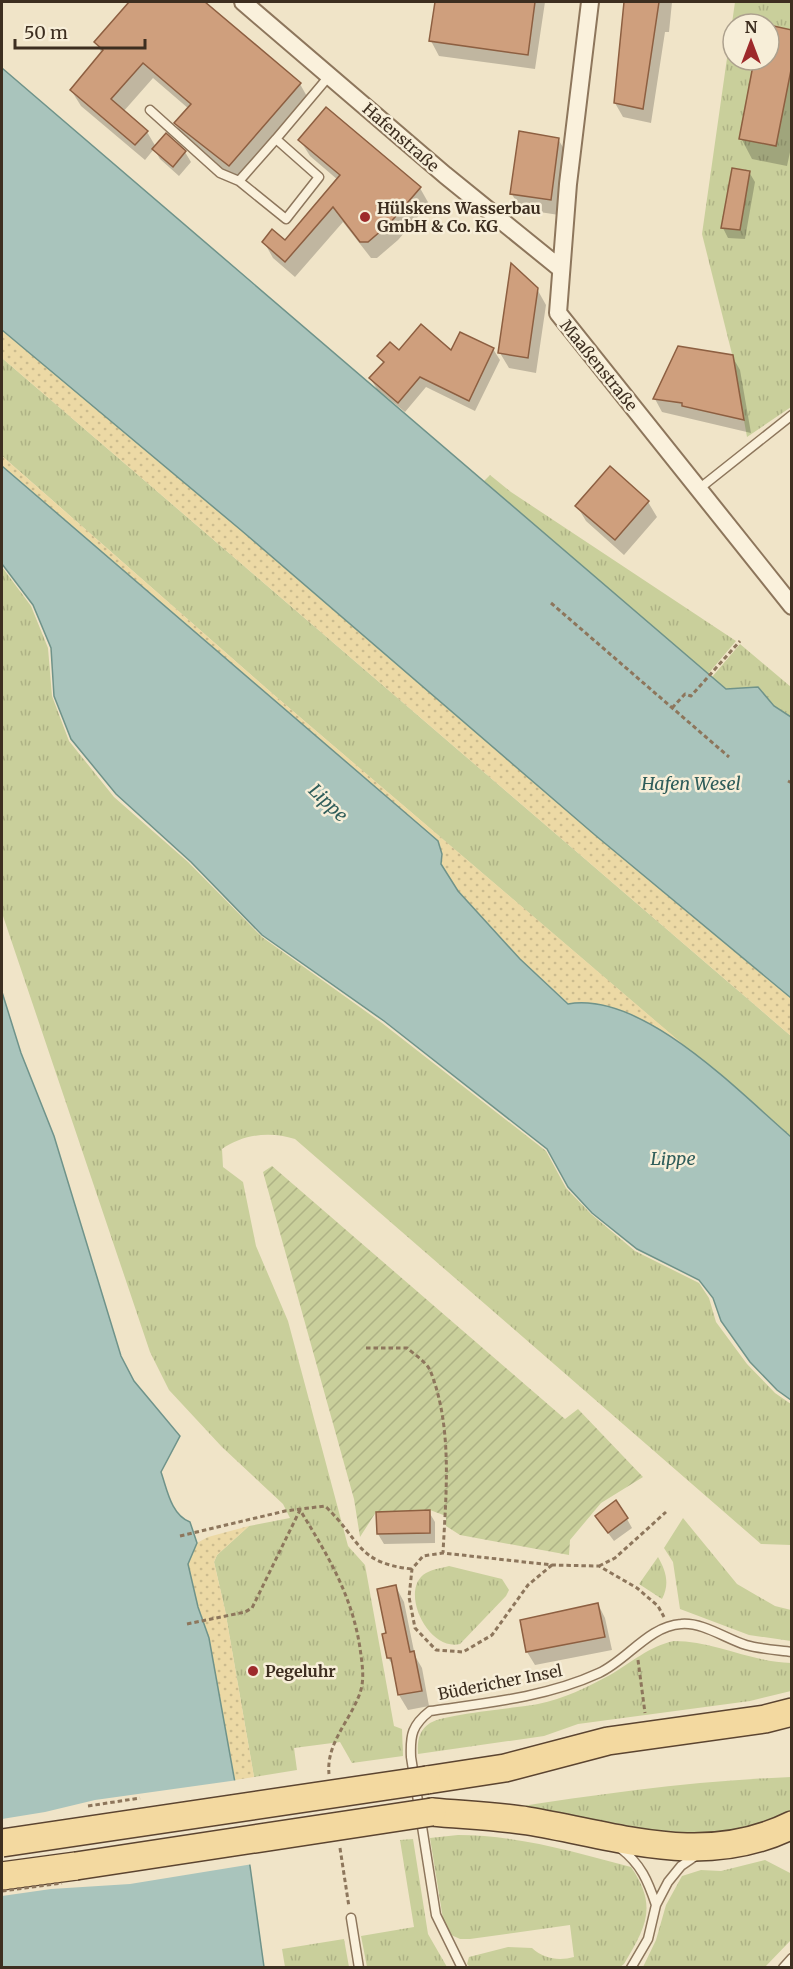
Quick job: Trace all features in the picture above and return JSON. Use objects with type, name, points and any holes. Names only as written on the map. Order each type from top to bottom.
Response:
[{"type":"main road","points":[[2,1843],[505,1768],[608,1741],[765,1719],[792,1712]]},
{"type":"main road","points":[[2,1876],[432,1812],[526,1821],[599,1836],[688,1848],[726,1847],[769,1836],[792,1825]]},
{"type":"street","name":"Hafenstraße","points":[[243,2],[445,176],[561,269]]},
{"type":"street","name":"Maaßenstraße","points":[[590,2],[558,313],[792,606]]},
{"type":"lane","points":[[239,181],[330,75]]},
{"type":"lane","points":[[150,111],[220,173],[239,181],[286,219],[319,177],[276,139]]},
{"type":"lane","points":[[700,488],[792,416]]},
{"type":"lane","points":[[670,1626],[692,1624],[748,1646],[792,1652]]},
{"type":"lane","name":"Büdericher Insel","points":[[462,1968],[436,1915],[411,1757],[410,1736],[417,1721],[430,1711],[557,1689],[601,1672],[637,1645],[670,1626]]},
{"type":"lane","points":[[599,1836],[621,1848],[637,1862],[647,1879],[656,1905]]},
{"type":"lane","points":[[630,1968],[648,1939],[656,1905],[668,1882],[688,1860],[726,1847]]},
{"type":"lane","points":[[351,1918],[359,1968]]},
{"type":"lane","points":[[783,1968],[792,1958]]},
{"type":"path","points":[[551,603],[729,757]]},
{"type":"path","points":[[672,708],[685,694],[691,696],[740,641]]},
{"type":"path","points":[[366,1348],[407,1348],[429,1368],[441,1413],[447,1470],[443,1552]]},
{"type":"path","points":[[180,1536],[325,1506],[342,1522],[362,1551],[386,1566],[412,1569]]},
{"type":"path","points":[[187,1624],[245,1612],[252,1608],[300,1510]]},
{"type":"path","points":[[300,1510],[341,1581],[357,1624],[362,1660],[363,1682],[349,1719],[331,1748],[328,1759],[329,1779]]},
{"type":"path","points":[[552,1565],[528,1585],[492,1635],[463,1652],[436,1650],[415,1628],[409,1596],[412,1569],[423,1556],[443,1552],[552,1565],[599,1566],[615,1558],[666,1512]]},
{"type":"path","points":[[599,1566],[637,1588],[658,1606],[670,1626]]},
{"type":"path","points":[[637,1645],[645,1718]]},
{"type":"path","points":[[340,1847],[351,1918]]},
{"type":"green space","points":[[735,2],[791,2],[791,407],[747,437],[732,354],[702,234],[725,72],[781,72],[781,12],[734,12]]},
{"type":"green space","points":[[2,358],[791,1036],[791,1137],[274,695],[2,456]]},
{"type":"green space","points":[[490,475],[511,492],[736,641],[708,674],[483,482]]},
{"type":"green space","points":[[2,567],[31,606],[48,648],[52,696],[69,741],[114,797],[188,862],[262,937],[382,1023],[546,1151],[566,1188],[591,1214],[635,1251],[699,1283],[709,1298],[716,1322],[747,1364],[775,1393],[791,1404],[791,1545],[761,1544],[295,1139],[276,1135],[257,1135],[239,1140],[222,1149],[223,1167],[243,1182],[256,1246],[288,1321],[348,1546],[365,1565],[394,1726],[402,1729],[403,1756],[352,1763],[340,1742],[294,1748],[297,1770],[254,1777],[225,1610],[214,1562],[217,1555],[249,1526],[290,1518],[283,1504],[222,1447],[169,1390],[150,1352],[2,913]]},
{"type":"green space","points":[[740,644],[791,687],[791,717],[774,706],[758,687],[726,689],[712,677]]},
{"type":"green space","points":[[272,1166],[565,1419],[578,1409],[643,1477],[601,1503],[570,1540],[569,1555],[460,1535],[446,1526],[446,1516],[430,1510],[376,1512],[360,1537],[354,1499],[263,1172]]},
{"type":"green space","points":[[683,1518],[737,1584],[775,1606],[791,1610],[791,1641],[749,1635],[680,1609],[673,1562],[664,1548]]},
{"type":"green space","points":[[658,1557],[666,1578],[666,1588],[662,1599],[639,1584]]},
{"type":"green space","points":[[449,1566],[502,1579],[509,1590],[506,1596],[460,1644],[448,1644],[437,1639],[421,1618],[416,1605],[415,1592],[418,1581],[426,1573]]},
{"type":"green space","points":[[674,1641],[704,1644],[761,1659],[791,1663],[791,1691],[750,1701],[578,1724],[544,1736],[418,1754],[420,1736],[423,1729],[430,1723],[450,1717],[557,1699],[610,1675],[656,1647]]},
{"type":"green space","points":[[791,1777],[791,1814],[700,1841],[483,1812],[675,1786]]},
{"type":"green space","points":[[458,1835],[524,1841],[631,1867],[644,1893],[646,1916],[638,1939],[624,1964],[620,1967],[470,1967],[467,1964],[469,1957],[508,1947],[532,1948],[552,1958],[574,1957],[570,1925],[470,1939],[460,1939],[449,1934],[443,1919],[430,1838]]},
{"type":"green space","points":[[413,1839],[428,1934],[447,1967],[367,1967],[361,1936],[414,1927],[400,1840]]},
{"type":"green space","points":[[765,1860],[792,1874],[791,1940],[765,1967],[643,1967],[656,1940],[666,1905],[682,1876],[701,1870],[721,1871]]},
{"type":"green space","points":[[344,1939],[349,1967],[285,1967],[282,1949]]},
{"type":"sand","points":[[2,330],[242,531],[595,835],[791,998],[791,1036],[2,358]]},
{"type":"sand","points":[[2,456],[274,695],[685,1046],[645,1022],[613,1009],[583,1003],[569,1004],[520,959],[458,891],[441,864],[442,854],[430,834],[2,466]]},
{"type":"sand","points":[[249,1526],[217,1555],[214,1562],[225,1610],[254,1777],[235,1780],[209,1638],[198,1607],[188,1564],[197,1543],[208,1537]]},
{"type":"water","name":"Hafen Wesel","points":[[2,68],[726,689],[758,687],[774,706],[791,717],[791,998],[595,835],[242,531],[2,330]]},
{"type":"water","name":"Lippe","points":[[2,466],[438,841],[442,854],[441,864],[458,891],[520,959],[568,1004],[597,1004],[627,1013],[658,1029],[717,1072],[791,1137],[791,1400],[777,1390],[750,1362],[721,1321],[713,1298],[699,1280],[637,1249],[592,1213],[568,1187],[547,1149],[384,1021],[262,935],[191,862],[116,794],[71,739],[54,696],[51,648],[33,605],[2,564]]},
{"type":"water","points":[[2,992],[21,1053],[54,1136],[121,1356],[134,1381],[180,1436],[161,1472],[174,1508],[178,1514],[190,1522],[197,1543],[188,1564],[198,1607],[209,1638],[250,1866],[264,1967],[2,1967]]},
{"type":"pier","points":[[238,1780],[253,1864],[130,1884],[51,1889],[2,1896],[2,1819],[95,1800]]},
{"type":"building","points":[[129,2],[205,2],[301,83],[229,166],[174,123],[191,104],[143,63],[111,99],[148,131],[135,145],[70,90],[103,50],[94,42]]},
{"type":"building","points":[[435,2],[535,2],[528,55],[429,41]]},
{"type":"building","points":[[624,2],[659,2],[643,109],[614,103]]},
{"type":"building","points":[[781,28],[792,30],[792,65],[776,146],[739,139],[752,72],[781,72]]},
{"type":"building","points":[[326,107],[421,187],[389,224],[368,242],[360,242],[333,207],[285,262],[262,242],[272,229],[285,240],[340,175],[298,140]]},
{"type":"building","points":[[519,131],[559,138],[551,200],[510,194]]},
{"type":"building","points":[[166,133],[186,151],[173,167],[152,149]]},
{"type":"building","points":[[732,168],[750,171],[740,230],[721,228]]},
{"type":"building","points":[[511,263],[538,288],[528,358],[498,353]]},
{"type":"building","points":[[421,324],[451,350],[460,332],[494,348],[469,401],[420,377],[398,403],[369,378],[384,362],[377,356],[390,342],[399,350]]},
{"type":"building","points":[[678,346],[733,355],[744,420],[682,406],[682,403],[653,399]]},
{"type":"building","points":[[610,466],[649,501],[615,540],[575,506]]},
{"type":"building","points":[[616,1500],[628,1518],[608,1533],[595,1516]]},
{"type":"building","points":[[430,1510],[430,1533],[377,1534],[376,1512]]},
{"type":"building","points":[[396,1585],[410,1652],[414,1651],[422,1691],[398,1695],[391,1658],[387,1658],[382,1634],[386,1633],[377,1589]]},
{"type":"building","points":[[598,1603],[605,1637],[526,1652],[520,1620]]},
{"type":"place","name":"Hülskens Wasserbau GmbH & Co. KG","points":[[365,217]]},
{"type":"place","name":"Pegeluhr","points":[[253,1671]]}]
